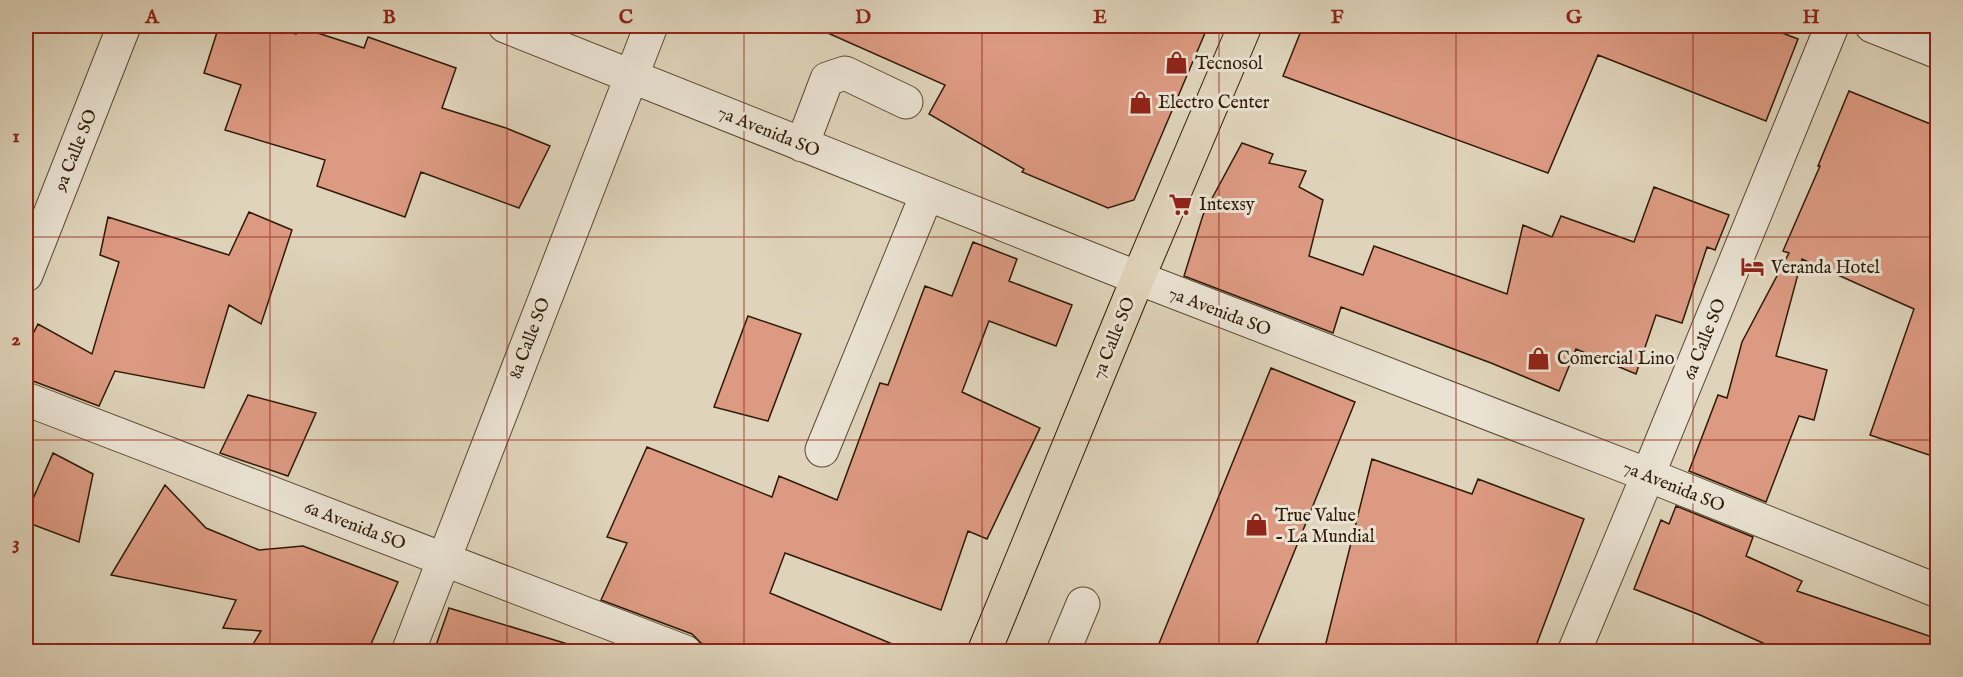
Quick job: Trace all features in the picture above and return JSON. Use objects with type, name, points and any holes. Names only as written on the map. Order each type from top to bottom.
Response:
[{"type":"main road","name":"7a Calle SO","points":[[984,651],[1245,26]]},
{"type":"street","name":"9a Calle SO","points":[[26,276],[124,26]]},
{"type":"street","name":"7a Avenida SO","points":[[505,26],[1138,279],[1648,475],[1938,591]]},
{"type":"street","name":"8a Calle SO","points":[[408,651],[651,26]]},
{"type":"street","name":"6a Calle SO","points":[[1574,651],[1832,26]]},
{"type":"street","points":[[1872,26],[1938,52]]},
{"type":"street","points":[[802,145],[827,79],[845,73],[906,102]]},
{"type":"street","points":[[822,450],[927,194]]},
{"type":"street","name":"6a Avenida SO","points":[[26,399],[685,651]]},
{"type":"street","points":[[1063,651],[1083,604]]},
{"type":"building","points":[[219,26],[271,26],[296,34],[299,27],[364,48],[368,37],[456,68],[442,108],[506,128],[550,146],[519,208],[421,172],[405,217],[317,186],[325,160],[225,130],[241,85],[204,73]]},
{"type":"building","points":[[812,26],[1208,26],[1134,200],[1108,208],[1022,172],[1024,169],[929,114],[945,85]]},
{"type":"building","points":[[1303,26],[1764,26],[1798,39],[1766,121],[1598,55],[1548,173],[1283,76]]},
{"type":"building","points":[[1849,91],[1938,127],[1938,458],[1870,435],[1914,309],[1802,259],[1776,356],[1827,370],[1814,420],[1799,416],[1766,502],[1689,471],[1718,395],[1727,398],[1742,342],[1789,253],[1783,251]]},
{"type":"building","points":[[1242,143],[1273,154],[1269,163],[1306,171],[1299,187],[1323,200],[1309,256],[1363,275],[1374,246],[1507,294],[1523,225],[1552,237],[1561,216],[1634,242],[1654,187],[1729,215],[1715,250],[1707,247],[1682,323],[1656,315],[1636,374],[1576,349],[1559,391],[1341,307],[1333,333],[1184,276],[1203,215]]},
{"type":"building","points":[[249,212],[292,230],[261,324],[229,305],[204,388],[115,371],[99,406],[33,381],[26,381],[26,347],[38,324],[92,354],[119,262],[100,255],[108,217],[229,255]]},
{"type":"building","points":[[973,242],[1017,259],[1009,281],[1072,305],[1056,346],[989,321],[962,392],[1040,428],[987,539],[968,531],[941,610],[785,553],[770,593],[909,651],[722,651],[701,643],[692,634],[601,600],[627,543],[607,537],[647,447],[772,497],[779,476],[837,500],[880,383],[888,385],[925,286],[952,296]]},
{"type":"building","points":[[748,316],[801,334],[768,421],[714,407]]},
{"type":"building","name":"True Value - La Mundial","points":[[1271,368],[1355,402],[1254,651],[1156,651]]},
{"type":"building","points":[[248,395],[316,413],[288,476],[220,453]]},
{"type":"building","points":[[53,453],[93,474],[79,542],[26,522],[26,515]]},
{"type":"building","points":[[1372,459],[1472,494],[1478,479],[1584,519],[1534,651],[1324,651]]},
{"type":"building","points":[[165,485],[206,528],[259,550],[303,546],[398,582],[368,651],[249,651],[261,631],[223,628],[236,600],[111,575]]},
{"type":"building","points":[[1676,506],[1753,537],[1746,556],[1802,581],[1797,591],[1938,639],[1938,651],[1781,651],[1634,589],[1661,520],[1669,524]]},
{"type":"building","points":[[449,608],[571,645],[570,651],[434,651]]},
{"type":"place","name":"Tecnosol","points":[[1177,63]]},
{"type":"place","name":"Electro Center","points":[[1140,102]]},
{"type":"place","name":"Intexsy","points":[[1181,204]]},
{"type":"place","name":"Veranda Hotel","points":[[1753,267]]},
{"type":"place","name":"Comercial Lino","points":[[1539,358]]},
{"type":"place","name":"True Value - La Mundial","points":[[1257,525]]}]
